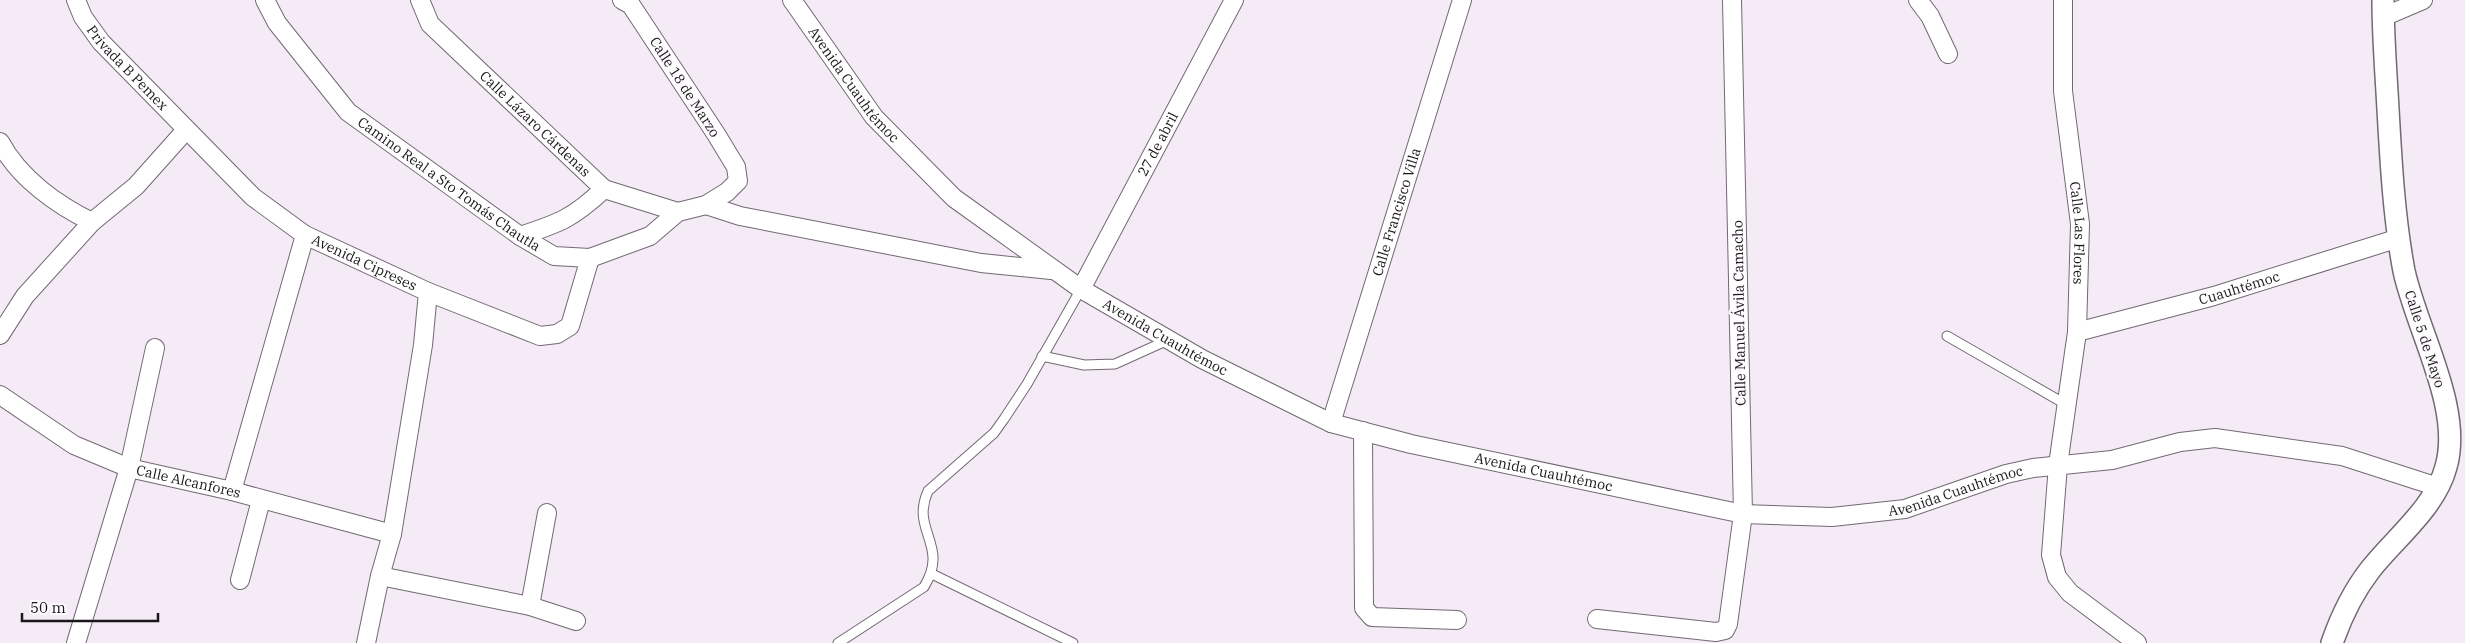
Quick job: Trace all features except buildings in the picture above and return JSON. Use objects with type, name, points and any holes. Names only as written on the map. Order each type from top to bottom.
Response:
[{"type":"street","name":"Privada B Pemex","points":[[76,0],[83,17],[101,42],[186,130]]},
{"type":"street","name":"Camino Real a Sto Tomás Chautla","points":[[265,0],[277,23],[348,112],[520,236],[554,256],[590,258],[650,236],[678,212]]},
{"type":"street","name":"Calle Lázaro Cárdenas","points":[[420,0],[430,24],[604,189],[678,212]]},
{"type":"street","name":"Calle 18 de Marzo","points":[[622,0],[631,5],[736,167],[738,181],[727,192],[706,205]]},
{"type":"street","name":"Avenida Cuauhtémoc","points":[[792,0],[874,118],[954,198],[1081,289],[1202,360],[1331,423],[1411,444],[1743,514],[1832,517],[1905,510],[2006,474],[2032,468],[2112,460],[2180,442],[2215,438],[2342,456],[2438,488]]},
{"type":"street","name":"27 de abril","points":[[1081,289],[1234,0]]},
{"type":"street","name":"Calle Francisco Villa","points":[[1331,423],[1462,0]]},
{"type":"street","name":"Calle Manuel Ávila Camacho","points":[[1597,619],[1716,632],[1725,630],[1728,624],[1743,514],[1732,0]]},
{"type":"street","points":[[1918,0],[1930,16],[1948,54]]},
{"type":"street","name":"Calle Las Flores","points":[[2063,0],[2063,91],[2080,224],[2077,332],[2058,465],[2051,555],[2057,577],[2070,593],[2137,643]]},
{"type":"street","points":[[2383,8],[2423,0]]},
{"type":"street","name":"Calle 5 de Mayo","points":[[2332,643],[2343,613],[2365,577],[2423,509],[2438,488],[2446,468],[2450,430],[2446,404],[2412,300],[2399,238],[2390,148],[2383,8]]},
{"type":"street","points":[[0,335],[25,296],[92,222],[136,186],[186,130]]},
{"type":"street","name":"Avenida Cipreses","points":[[186,130],[253,196],[305,235],[428,292],[423,345],[392,534],[380,576],[366,643]]},
{"type":"street","points":[[0,142],[9,159],[30,180],[70,212],[92,222]]},
{"type":"street","points":[[520,236],[561,223],[583,209],[604,189]]},
{"type":"street","points":[[678,212],[706,205],[740,216],[981,263],[1052,270]]},
{"type":"street","points":[[232,491],[305,235]]},
{"type":"street","name":"Cuauhtémoc","points":[[2077,332],[2214,296],[2399,238]]},
{"type":"street","points":[[428,292],[540,336],[558,334],[570,326],[590,258]]},
{"type":"street","points":[[76,643],[129,468],[155,348]]},
{"type":"street","name":"Calle Alcanfores","points":[[0,395],[74,446],[129,468],[232,491],[392,534]]},
{"type":"street","points":[[1363,431],[1364,608],[1372,617],[1457,620]]},
{"type":"street","points":[[240,580],[262,500]]},
{"type":"street","points":[[530,606],[547,513]]},
{"type":"street","points":[[380,576],[530,606],[576,621]]},
{"type":"lane","points":[[838,643],[924,587],[932,574],[934,550],[923,524],[922,504],[928,491],[994,432],[1027,384],[1081,289]]},
{"type":"lane","points":[[1947,336],[2067,405]]},
{"type":"lane","points":[[1042,356],[1084,365],[1115,364],[1168,340]]},
{"type":"lane","points":[[932,574],[1073,643]]}]
